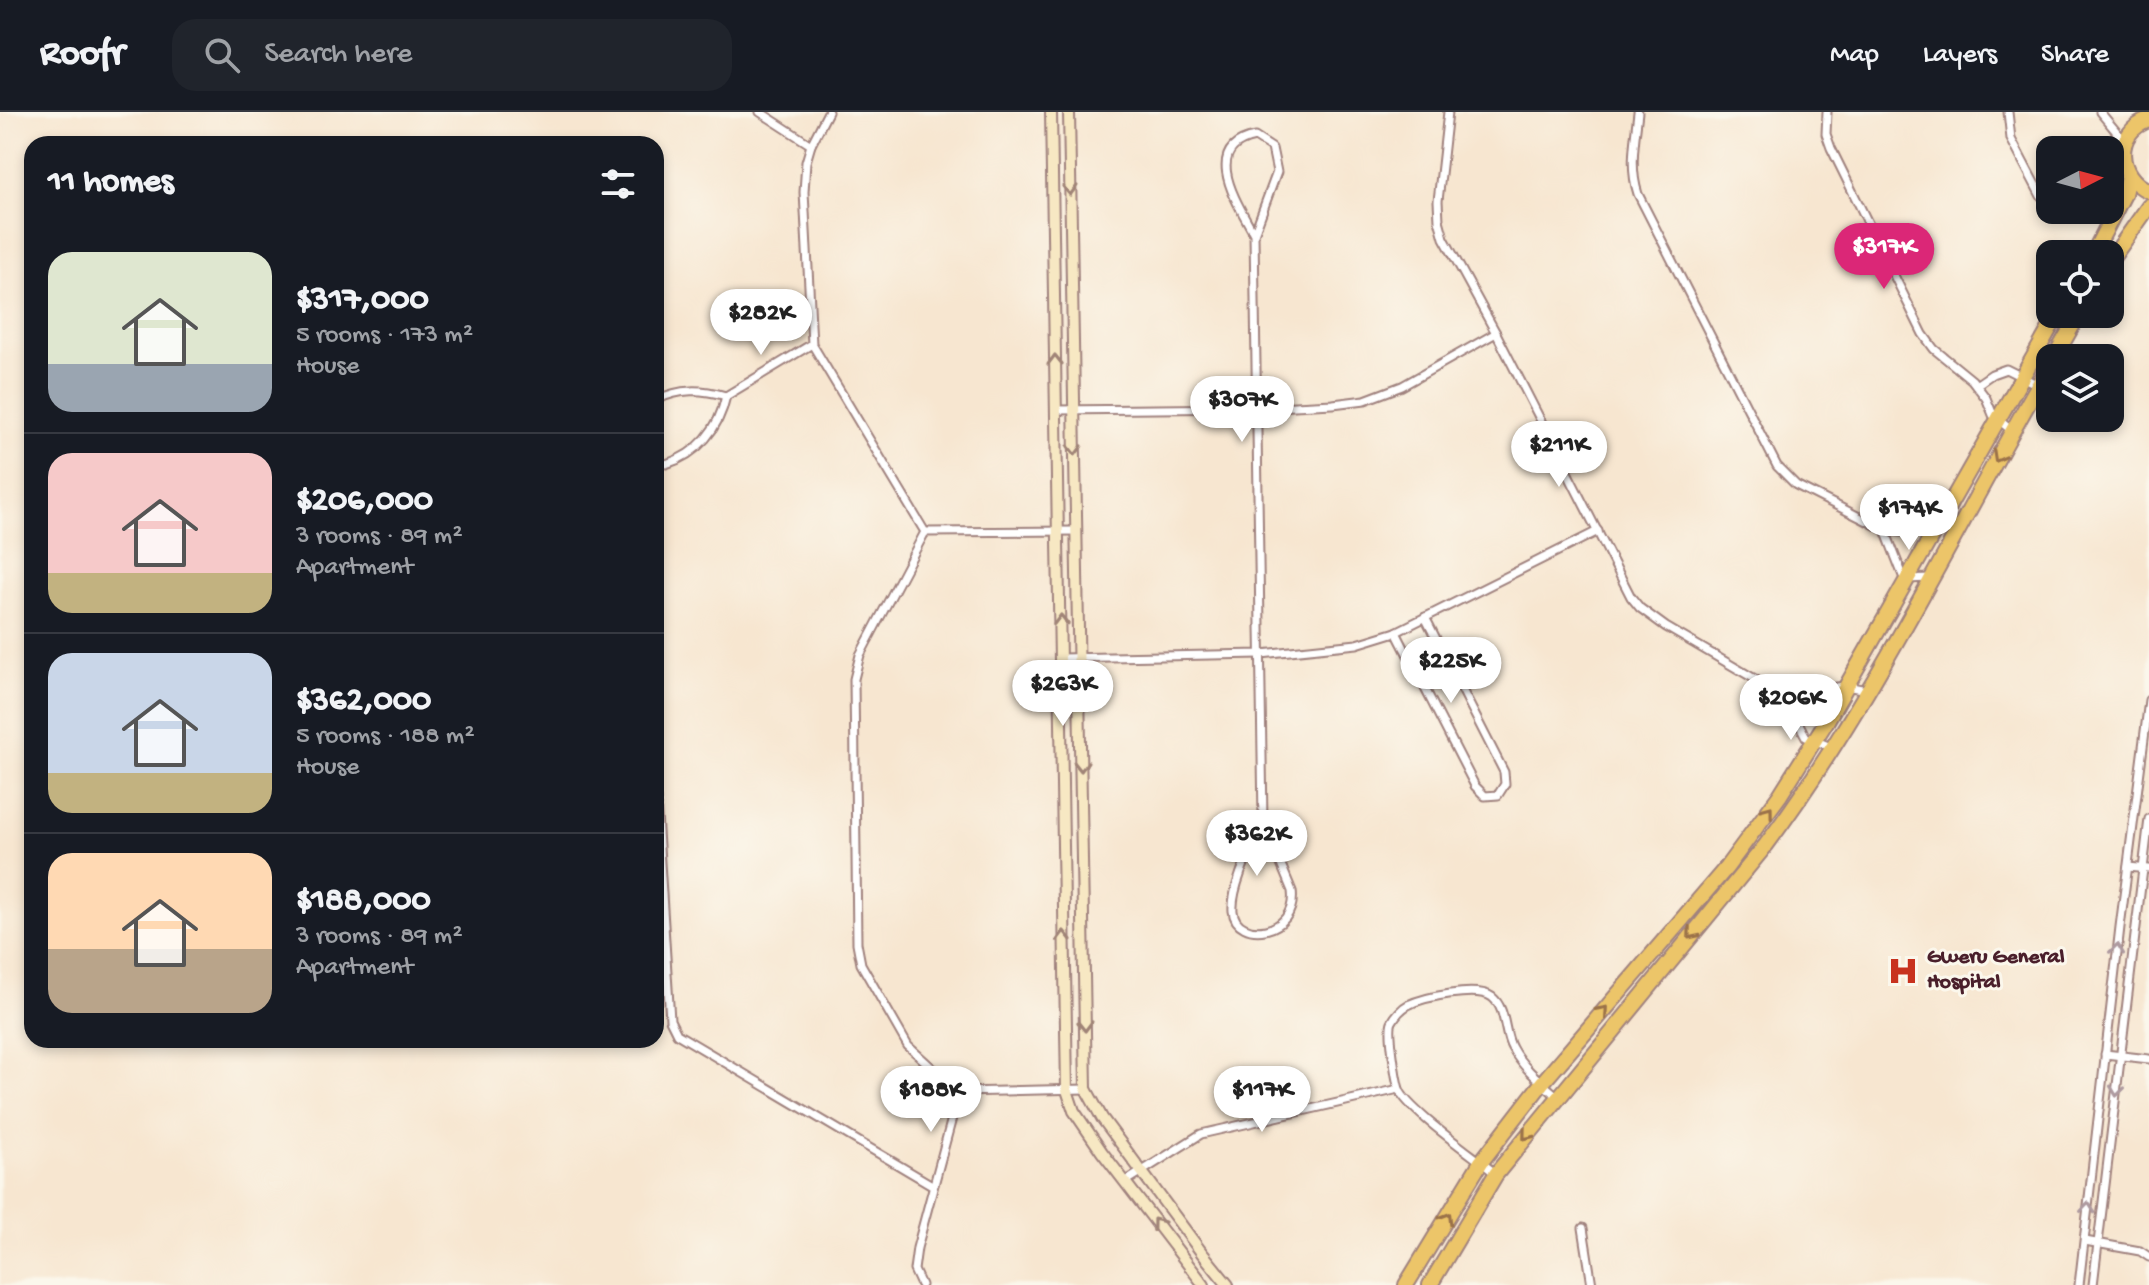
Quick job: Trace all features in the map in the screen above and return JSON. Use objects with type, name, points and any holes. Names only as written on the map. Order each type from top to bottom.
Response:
[{"type":"highway","points":[[2143,118],[2125,142],[2122,154],[2128,176],[2136,185],[2149,191]]},
{"type":"highway","points":[[2100,240],[2124,194],[2128,176]]},
{"type":"highway","points":[[2124,241],[2149,206]]},
{"type":"highway","points":[[1406,1285],[1481,1162],[1542,1083],[1713,883],[1780,795],[1846,686],[2050,328]]},
{"type":"highway","points":[[1430,1285],[1496,1174],[1799,801],[1867,690],[2036,389]]},
{"type":"highway","points":[[1713,883],[1727,892]]},
{"type":"highway","points":[[1641,967],[1656,978]]},
{"type":"highway","points":[[1579,1039],[1595,1051]]},
{"type":"main road","points":[[1051,112],[1067,1090],[1074,1111],[1204,1285]]},
{"type":"main road","points":[[1069,112],[1086,1089],[1092,1103],[1141,1171],[1228,1285]]},
{"type":"street","points":[[760,112],[811,145]]},
{"type":"street","points":[[828,112],[806,162],[804,192],[812,344],[925,532]]},
{"type":"street","points":[[1448,112],[1438,201],[1444,238],[1622,581],[1640,608],[1666,627],[1784,696],[1803,700],[1819,690],[1846,686],[1867,690]]},
{"type":"street","points":[[1638,112],[1632,163],[1632,178],[1638,194],[1777,466],[1796,485],[1885,530],[1901,532],[1915,521],[1922,520],[1939,523],[1955,534]]},
{"type":"street","points":[[1827,112],[1826,134],[1831,148],[1923,334],[1934,349],[1976,385],[1993,415],[2013,431]]},
{"type":"street","points":[[2008,112],[2011,139],[2036,186]]},
{"type":"street","points":[[2100,112],[2125,142]]},
{"type":"street","points":[[1254,234],[1227,179],[1226,163],[1228,154],[1237,143],[1255,137],[1272,148],[1277,172],[1254,234],[1263,821],[1292,891],[1293,902],[1291,913],[1280,925],[1257,930],[1242,927],[1235,919],[1233,910],[1237,887],[1263,821]]},
{"type":"street","points":[[1056,410],[1333,404],[1384,395],[1496,333]]},
{"type":"street","points":[[664,463],[684,458],[700,445],[716,426],[726,396],[812,344]]},
{"type":"street","points":[[1976,385],[2000,370],[2012,369],[2036,384]]},
{"type":"street","points":[[664,397],[684,390],[702,389],[726,396]]},
{"type":"street","points":[[1885,530],[1900,571],[1907,579],[1930,578]]},
{"type":"street","points":[[925,532],[1077,531]]},
{"type":"street","points":[[1061,658],[1261,654],[1357,644],[1396,632],[1598,531]]},
{"type":"street","points":[[925,532],[860,655],[854,679],[857,943],[861,964],[908,1046],[959,1092],[1086,1089]]},
{"type":"street","points":[[1396,632],[1475,786],[1485,796],[1498,795],[1505,784],[1504,772],[1425,617]]},
{"type":"street","points":[[1784,696],[1801,731],[1814,741],[1833,747]]},
{"type":"street","points":[[2079,1285],[2149,700]]},
{"type":"street","points":[[2093,1285],[2146,869],[2149,819]]},
{"type":"street","points":[[2128,867],[2146,869]]},
{"type":"street","points":[[664,925],[670,1020],[677,1034],[932,1185]]},
{"type":"street","points":[[1496,1174],[1417,1109],[1399,1089],[1390,1036],[1390,1024],[1396,1015],[1415,1002],[1471,992],[1482,992],[1492,997],[1499,1005],[1511,1047],[1558,1097]]},
{"type":"street","points":[[2105,1054],[2149,1059]]},
{"type":"street","points":[[1125,1182],[1186,1142],[1217,1128],[1399,1089]]},
{"type":"street","points":[[921,1285],[916,1277],[915,1261],[932,1185],[959,1092]]},
{"type":"street","points":[[1583,1228],[1592,1285]]},
{"type":"street","points":[[2085,1241],[2140,1251],[2149,1257]]},
{"type":"place","name":"Gweru General Hospital","points":[[1903,971]]}]
